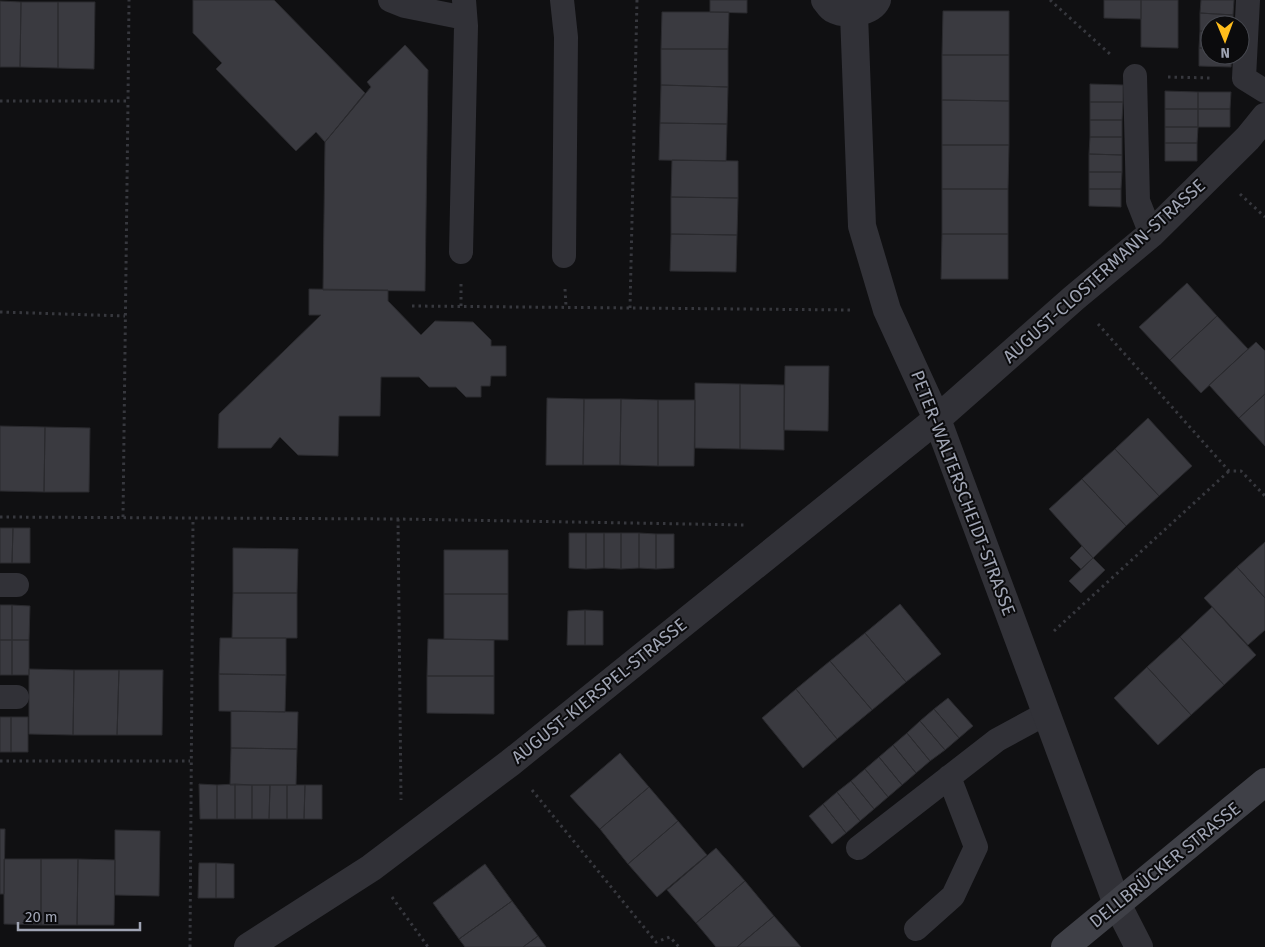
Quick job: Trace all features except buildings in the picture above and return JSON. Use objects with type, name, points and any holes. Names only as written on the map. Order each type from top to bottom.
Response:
[{"type":"main road","name":"DELLBRÜCKER STRASSE","points":[[1065,947],[1265,782]]},
{"type":"street","name":"PETER-WALTERSCHEIDT-STRASSE","points":[[825,0],[833,9],[866,7],[862,226],[887,310],[937,419],[1117,904],[1139,947]]},
{"type":"street","name":"AUGUST-CLOSTERMANN-STRASSE","points":[[937,419],[1074,298],[1151,234],[1248,138],[1265,117]]},
{"type":"street","name":"AUGUST-KIERSPEL-STRASSE","points":[[248,947],[402,846],[510,763],[937,419]]},
{"type":"lane","points":[[390,0],[405,6],[464,9],[460,252]]},
{"type":"lane","points":[[562,0],[566,36],[564,256]]},
{"type":"lane","points":[[1248,0],[1244,78],[1265,91]]},
{"type":"lane","points":[[1135,76],[1138,201],[1151,234]]},
{"type":"lane","points":[[858,848],[997,740],[1045,714]]},
{"type":"lane","points":[[916,929],[953,896],[976,847],[949,778]]},
{"type":"path","points":[[123,517],[129,0]]},
{"type":"path","points":[[630,308],[637,0]]},
{"type":"path","points":[[1050,0],[1135,76],[1244,78]]},
{"type":"path","points":[[0,101],[128,101]]},
{"type":"path","points":[[1074,298],[1229,471]]},
{"type":"path","points":[[412,306],[887,310]]},
{"type":"path","points":[[0,312],[125,316]]},
{"type":"path","points":[[1026,656],[1229,471],[1241,471],[1265,496]]},
{"type":"path","points":[[0,516],[194,519],[398,519],[803,526]]},
{"type":"path","points":[[190,947],[190,761],[194,519]]},
{"type":"path","points":[[398,519],[402,846]]},
{"type":"path","points":[[0,761],[190,761]]},
{"type":"path","points":[[510,763],[656,942],[670,937],[679,947]]},
{"type":"path","points":[[371,868],[428,947]]}]
